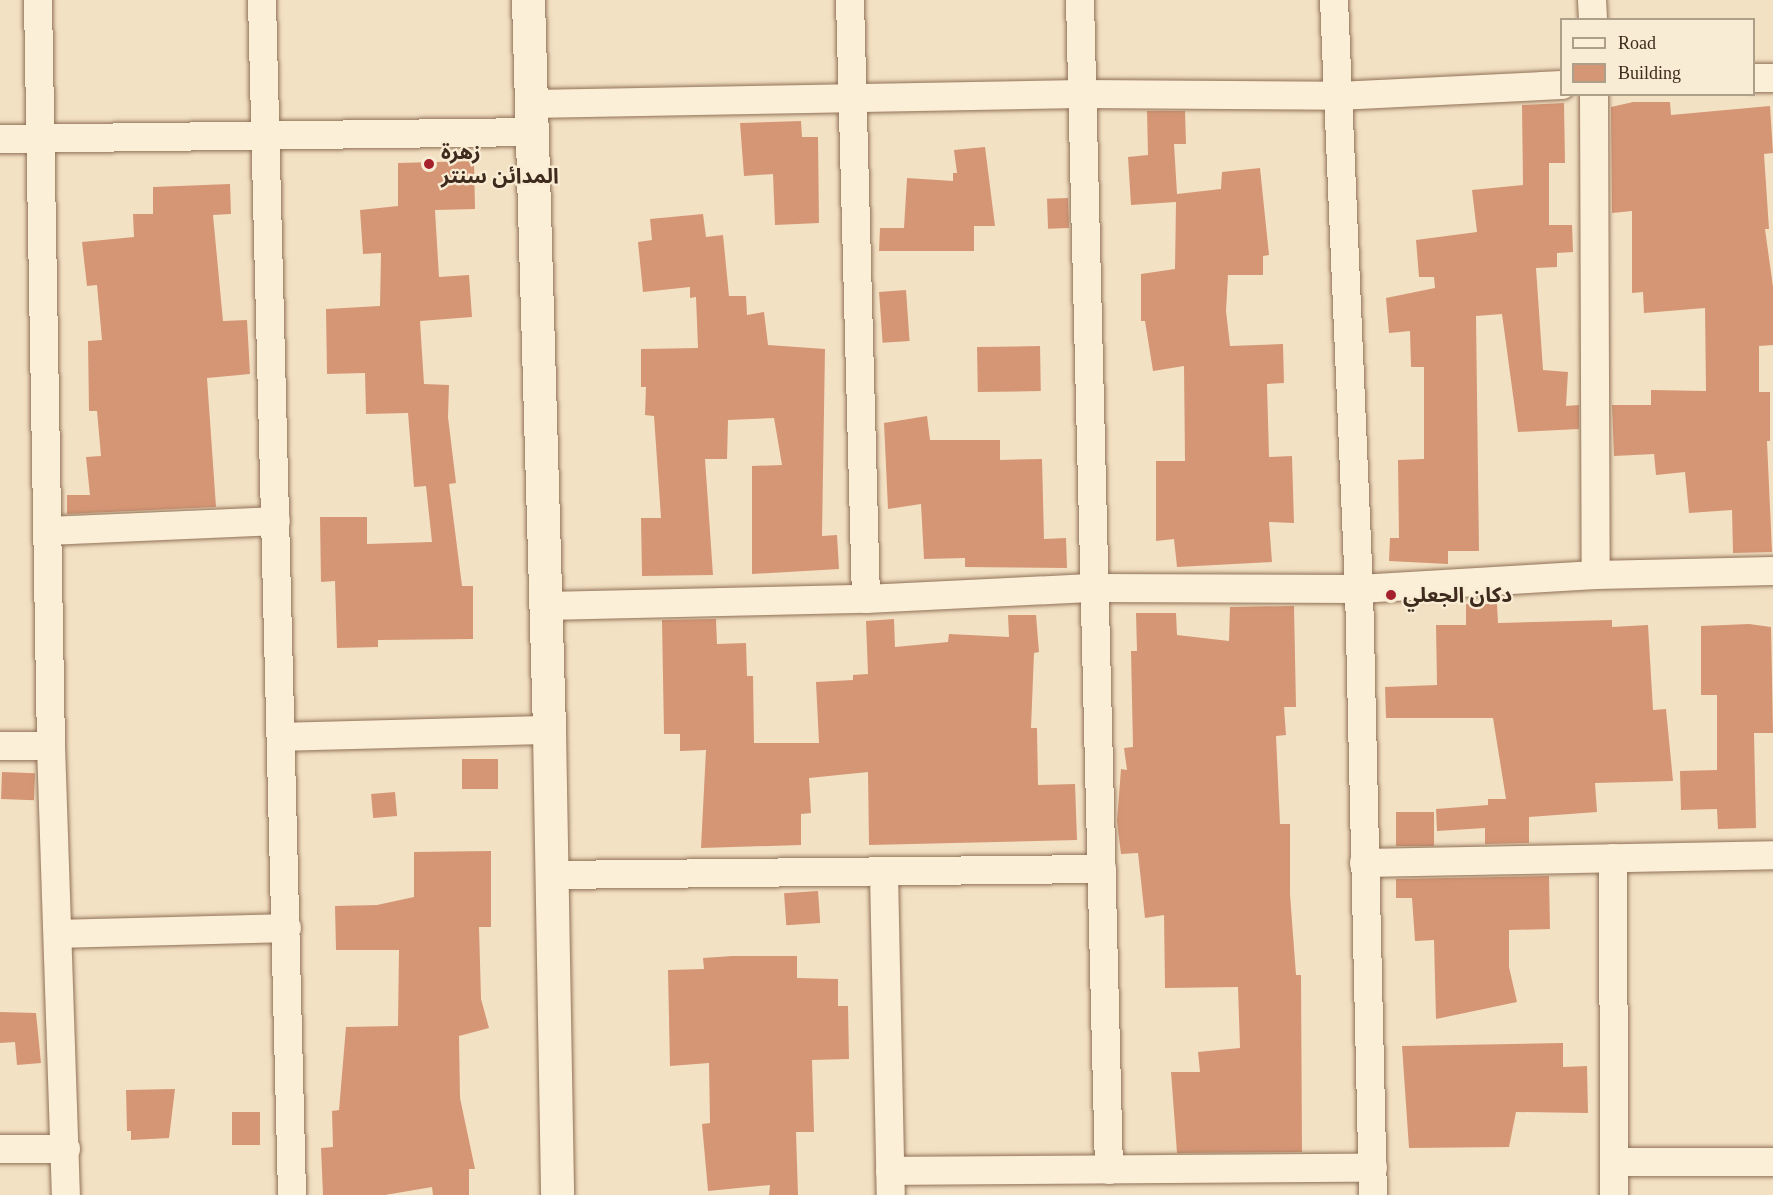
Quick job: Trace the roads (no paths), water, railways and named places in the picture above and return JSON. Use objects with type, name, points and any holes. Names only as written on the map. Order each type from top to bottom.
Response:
[{"type":"street","points":[[38,0],[50,531],[51,746],[66,1195]]},
{"type":"street","points":[[262,0],[292,1195]]},
{"type":"street","points":[[528,0],[546,606],[557,1195]]},
{"type":"street","points":[[850,0],[866,599]]},
{"type":"street","points":[[1080,0],[1110,1170]]},
{"type":"street","points":[[884,873],[890,1183],[1110,1170],[1373,1182],[1359,589],[1334,0]]},
{"type":"street","points":[[1592,0],[1593,18]]},
{"type":"street","points":[[1755,78],[1773,78]]},
{"type":"street","points":[[0,139],[265,135],[853,97],[1082,94],[1338,96],[1560,85]]},
{"type":"street","points":[[1594,96],[1596,574]]},
{"type":"street","points":[[50,531],[276,521]]},
{"type":"street","points":[[546,606],[866,599],[1095,588],[1359,589],[1596,574],[1773,571]]},
{"type":"street","points":[[281,737],[549,730]]},
{"type":"street","points":[[0,746],[51,746]]},
{"type":"street","points":[[1364,863],[1773,855]]},
{"type":"street","points":[[1613,858],[1614,1195]]},
{"type":"street","points":[[552,875],[1102,869]]},
{"type":"street","points":[[58,934],[287,928]]},
{"type":"street","points":[[0,1149],[66,1149]]},
{"type":"street","points":[[1614,1162],[1773,1162]]},
{"type":"place","name":"زهرة المدائن سنتر","points":[[429,164]]},
{"type":"place","name":"دكان الجعلي","points":[[1391,595]]}]
